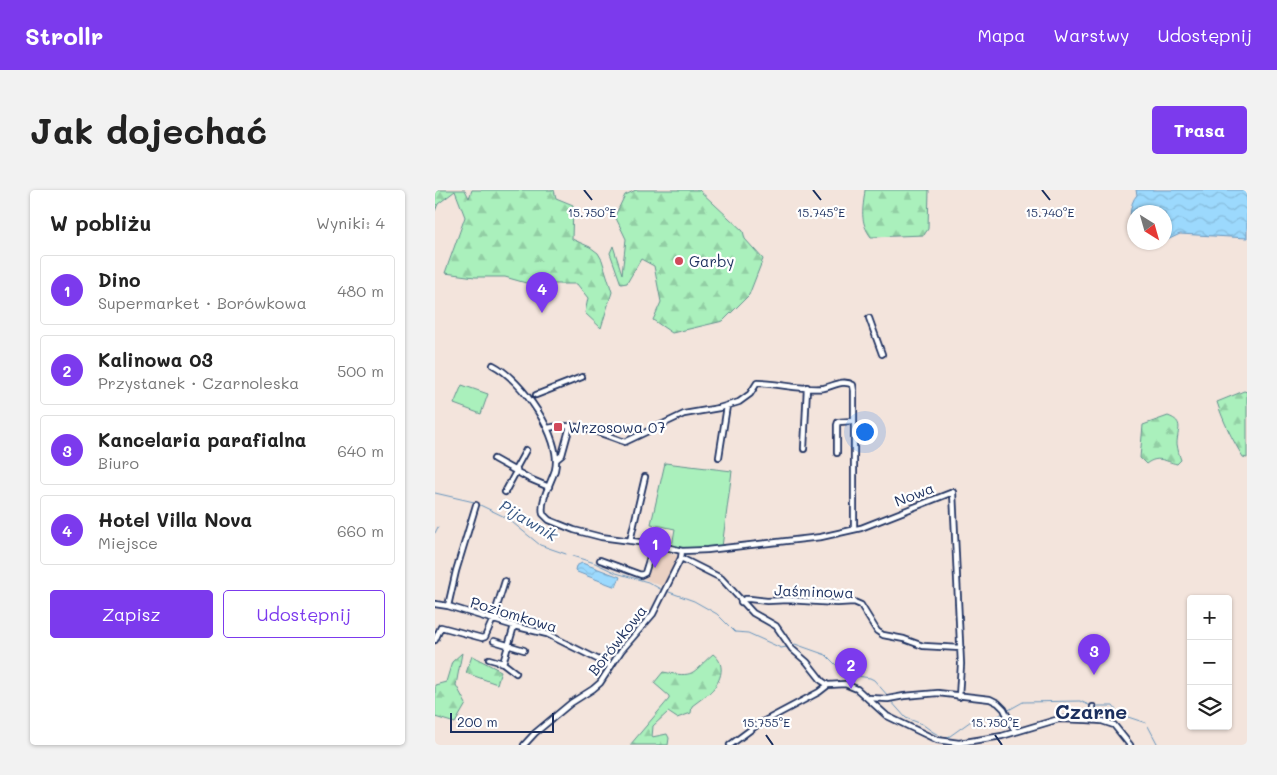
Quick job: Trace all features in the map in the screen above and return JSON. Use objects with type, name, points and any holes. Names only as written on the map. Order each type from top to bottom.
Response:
[{"type":"street","points":[[869,318],[881,354]]},
{"type":"street","points":[[493,365],[510,377],[525,392],[548,428],[556,460],[549,487],[494,459]]},
{"type":"street","points":[[536,396],[582,377]]},
{"type":"street","points":[[548,428],[559,425],[575,426],[625,442],[684,414],[727,406],[744,399],[757,383],[824,388],[840,383],[853,385],[853,529]]},
{"type":"street","points":[[804,449],[807,387]]},
{"type":"street","points":[[719,457],[727,406]]},
{"type":"street","points":[[837,453],[838,422],[854,420]]},
{"type":"street","points":[[556,460],[562,455],[570,426]]},
{"type":"street","points":[[505,492],[526,450]]},
{"type":"street","points":[[630,541],[645,477]]},
{"type":"street","name":"Nowa","points":[[549,487],[542,510],[549,520],[574,530],[683,551],[712,550],[821,536],[869,525],[953,492],[961,648],[959,697]]},
{"type":"street","points":[[448,606],[456,571],[476,505]]},
{"type":"street","points":[[600,560],[641,575],[645,573],[654,544]]},
{"type":"street","name":"Borówkowa","points":[[524,745],[535,733],[571,703],[596,687],[621,651],[653,614],[683,551]]},
{"type":"street","points":[[681,558],[721,578],[753,614],[776,626],[792,649],[828,685]]},
{"type":"street","points":[[435,640],[441,627],[482,638],[485,637],[505,581]]},
{"type":"street","name":"Jaśminowa","points":[[741,602],[745,599],[750,599],[767,601],[854,602],[861,605],[877,631],[883,634],[905,638],[923,646],[961,648]]},
{"type":"street","name":"Poziomkowa","points":[[435,604],[547,634],[611,666]]},
{"type":"street","points":[[503,663],[514,626]]},
{"type":"street","points":[[494,641],[524,650]]},
{"type":"street","points":[[489,659],[503,663],[516,673]]},
{"type":"street","points":[[730,745],[749,730],[819,692],[828,685],[845,684],[857,689],[869,698],[882,712],[937,740],[959,744],[1002,736],[1059,719],[1109,722],[1116,727],[1130,745]]},
{"type":"street","points":[[869,698],[890,698],[937,693],[989,699],[998,703],[1015,732]]},
{"type":"street","points":[[1093,707],[1094,720]]},
{"type":"shaded area","points":[[656,550],[679,556],[664,587],[644,579]]},
{"type":"green space","points":[[435,190],[465,190],[469,198],[472,190],[554,190],[556,198],[573,205],[572,239],[598,253],[612,292],[601,328],[585,313],[588,298],[577,284],[551,284],[540,287],[505,277],[475,277],[445,273],[465,217],[455,191],[438,204],[435,211]]},
{"type":"green space","points":[[636,190],[699,190],[743,231],[745,239],[763,259],[749,295],[723,321],[672,333],[653,320],[661,302],[654,266],[641,259],[627,283],[621,284],[610,253],[613,246],[622,274],[626,239],[615,216],[625,195]]},
{"type":"green space","points":[[865,190],[929,190],[928,229],[924,235],[871,237],[863,220]]},
{"type":"green space","points":[[462,385],[488,394],[481,414],[454,404]]},
{"type":"green space","points":[[1244,391],[1247,392],[1247,458],[1243,457],[1235,443],[1217,402]]},
{"type":"green space","points":[[1168,416],[1177,421],[1179,427],[1177,444],[1181,460],[1177,464],[1158,459],[1146,464],[1140,458],[1143,425]]},
{"type":"green space","points":[[665,463],[732,471],[722,547],[683,549],[672,546],[675,529],[651,524]]},
{"type":"green space","points":[[462,653],[456,685],[466,704],[455,723],[435,717],[435,685],[446,682],[452,662]]},
{"type":"green space","points":[[713,654],[720,663],[721,674],[712,690],[692,706],[691,713],[677,718],[668,712],[653,726],[652,737],[667,734],[669,738],[668,745],[630,745],[669,699],[669,696],[654,683],[663,672],[682,675],[692,673]]},
{"type":"green space","points":[[472,656],[501,671],[497,684],[466,673]]},
{"type":"water","points":[[1136,190],[1247,190],[1247,238],[1180,234],[1172,238],[1172,205],[1132,205],[1137,195]]},
{"type":"water","points":[[582,563],[620,577],[616,587],[577,572],[575,570],[576,566]]},
{"type":"waterway","name":"Pijawnik","points":[[435,493],[474,502]]},
{"type":"waterway","name":"Pijawnik","points":[[480,505],[507,518],[540,545],[566,554]]},
{"type":"waterway","points":[[435,533],[438,527]]},
{"type":"waterway","name":"Pijawnik","points":[[572,556],[595,563],[616,573],[648,582],[662,590]]},
{"type":"waterway","name":"Pijawnik","points":[[669,592],[694,601],[717,614],[735,632],[748,633],[781,648],[787,647]]},
{"type":"waterway","name":"Pijawnik","points":[[793,645],[795,644],[826,655],[845,674],[874,680],[888,696]]},
{"type":"waterway","name":"Pijawnik","points":[[890,700],[906,718],[922,724],[944,738],[950,736],[971,721],[996,717],[1023,702],[1080,701],[1091,706]]},
{"type":"waterway","name":"Pijawnik","points":[[1095,706],[1113,706],[1119,714],[1146,723]]},
{"type":"waterway","name":"Pijawnik","points":[[1148,726],[1158,745]]},
{"type":"place","name":"Garby","points":[[679,261]]},
{"type":"place","name":"Hotel Villa Nova","points":[[542,313]]},
{"type":"place","name":"Wrzosowa 07","points":[[558,427]]},
{"type":"place","name":"Dino","points":[[655,568]]},
{"type":"place","name":"Kancelaria parafialna","points":[[1094,675]]},
{"type":"place","name":"Kalinowa 03","points":[[851,689]]},
{"type":"district","name":"Czarne","points":[[1091,711]]}]
